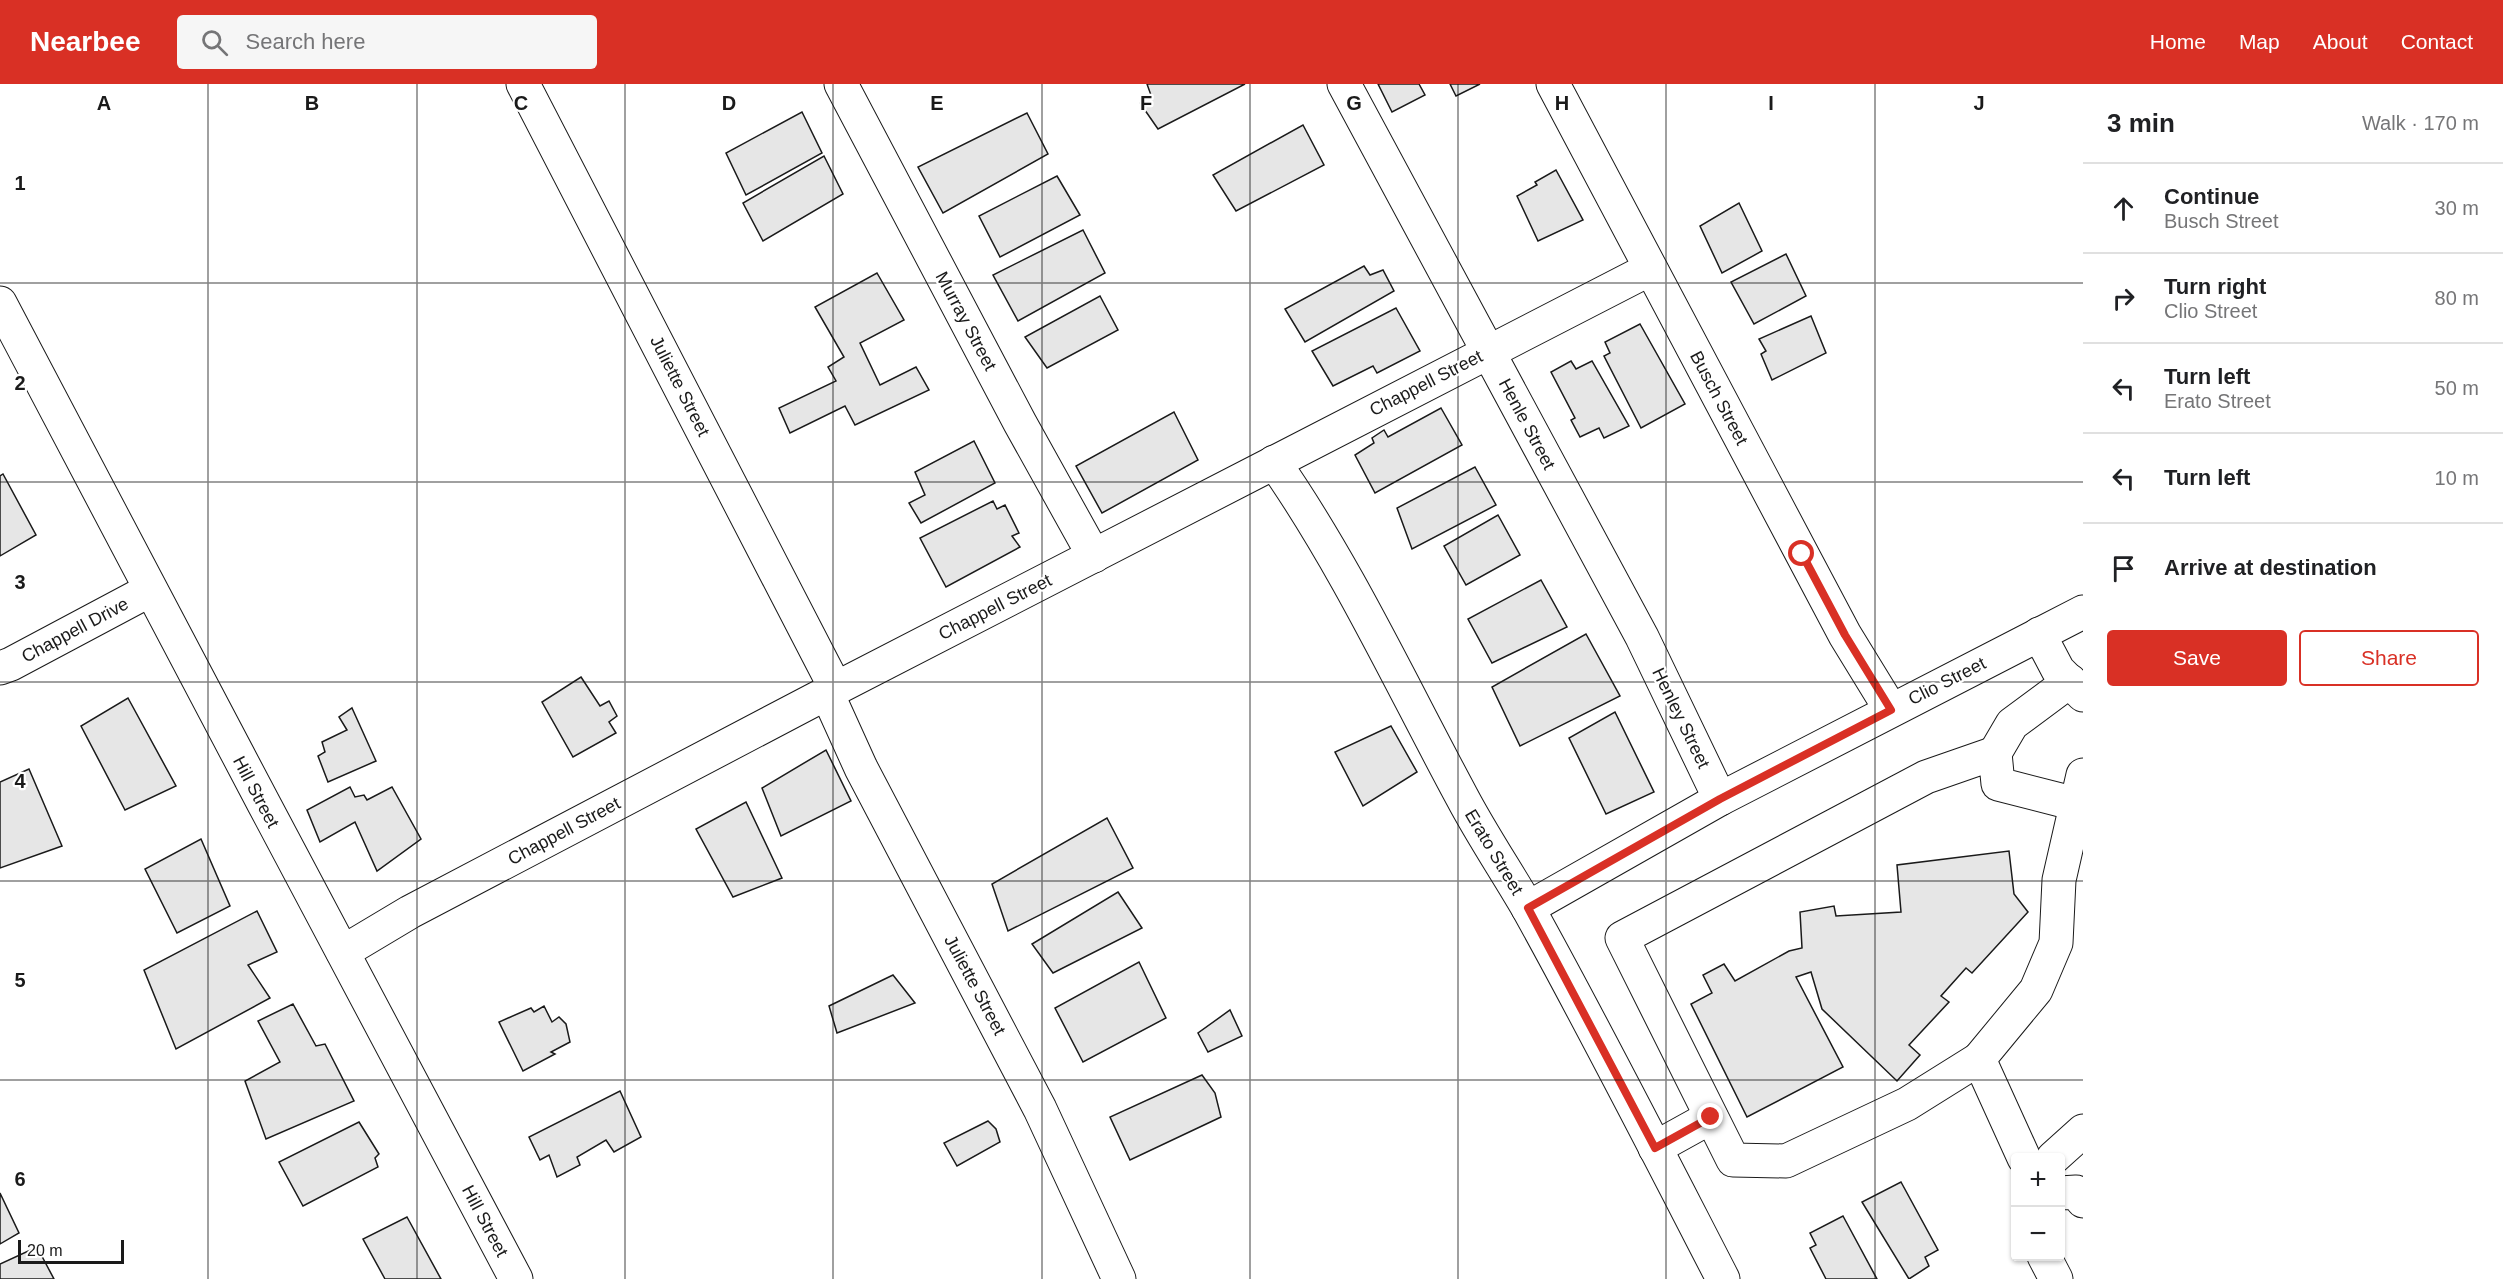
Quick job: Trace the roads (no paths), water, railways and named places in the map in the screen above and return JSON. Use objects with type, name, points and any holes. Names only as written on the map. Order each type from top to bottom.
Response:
[{"type":"street","name":"Juliette Street","points":[[523,84],[832,691],[861,768],[1040,1109],[1119,1279]]},
{"type":"street","name":"Murray Street","points":[[841,84],[1020,423],[1094,556]]},
{"type":"street","name":"Henle Street","points":[[1344,84],[1642,638]]},
{"type":"street","name":"Busch Street","points":[[1553,84],[1845,635],[1891,710]]},
{"type":"street","name":"Chappell Street","points":[[343,952],[410,912],[832,691],[1650,269]]},
{"type":"street","name":"Hill Street","points":[[0,303],[289,855],[343,952],[516,1279]]},
{"type":"street","name":"Erato Street","points":[[1274,462],[1305,507],[1418,711],[1462,798],[1528,908],[1723,1279]]},
{"type":"street","name":"Chappell Drive","points":[[0,668],[150,590]]},
{"type":"street","name":"Clio Street","points":[[1528,908],[1720,799],[2083,612]]},
{"type":"street","points":[[1995,753],[1926,777],[1623,938],[1733,1160],[1786,1161],[1907,1104],[1979,1059],[2036,990],[2056,943],[2059,880],[2080,789],[1998,784],[1995,753],[2012,724],[2074,676],[2039,634]]},
{"type":"street","name":"Henley Street","points":[[1642,638],[1720,799]]},
{"type":"street","points":[[1979,1059],[2022,1153]]},
{"type":"street","points":[[1655,1148],[1711,1117]]},
{"type":"street","points":[[2059,1153],[2083,1131]]},
{"type":"street","points":[[2065,1193],[2076,1192],[2083,1201]]},
{"type":"street","points":[[2046,1261],[2056,1279]]},
{"type":"street","points":[[2072,1279],[2083,1273]]}]
